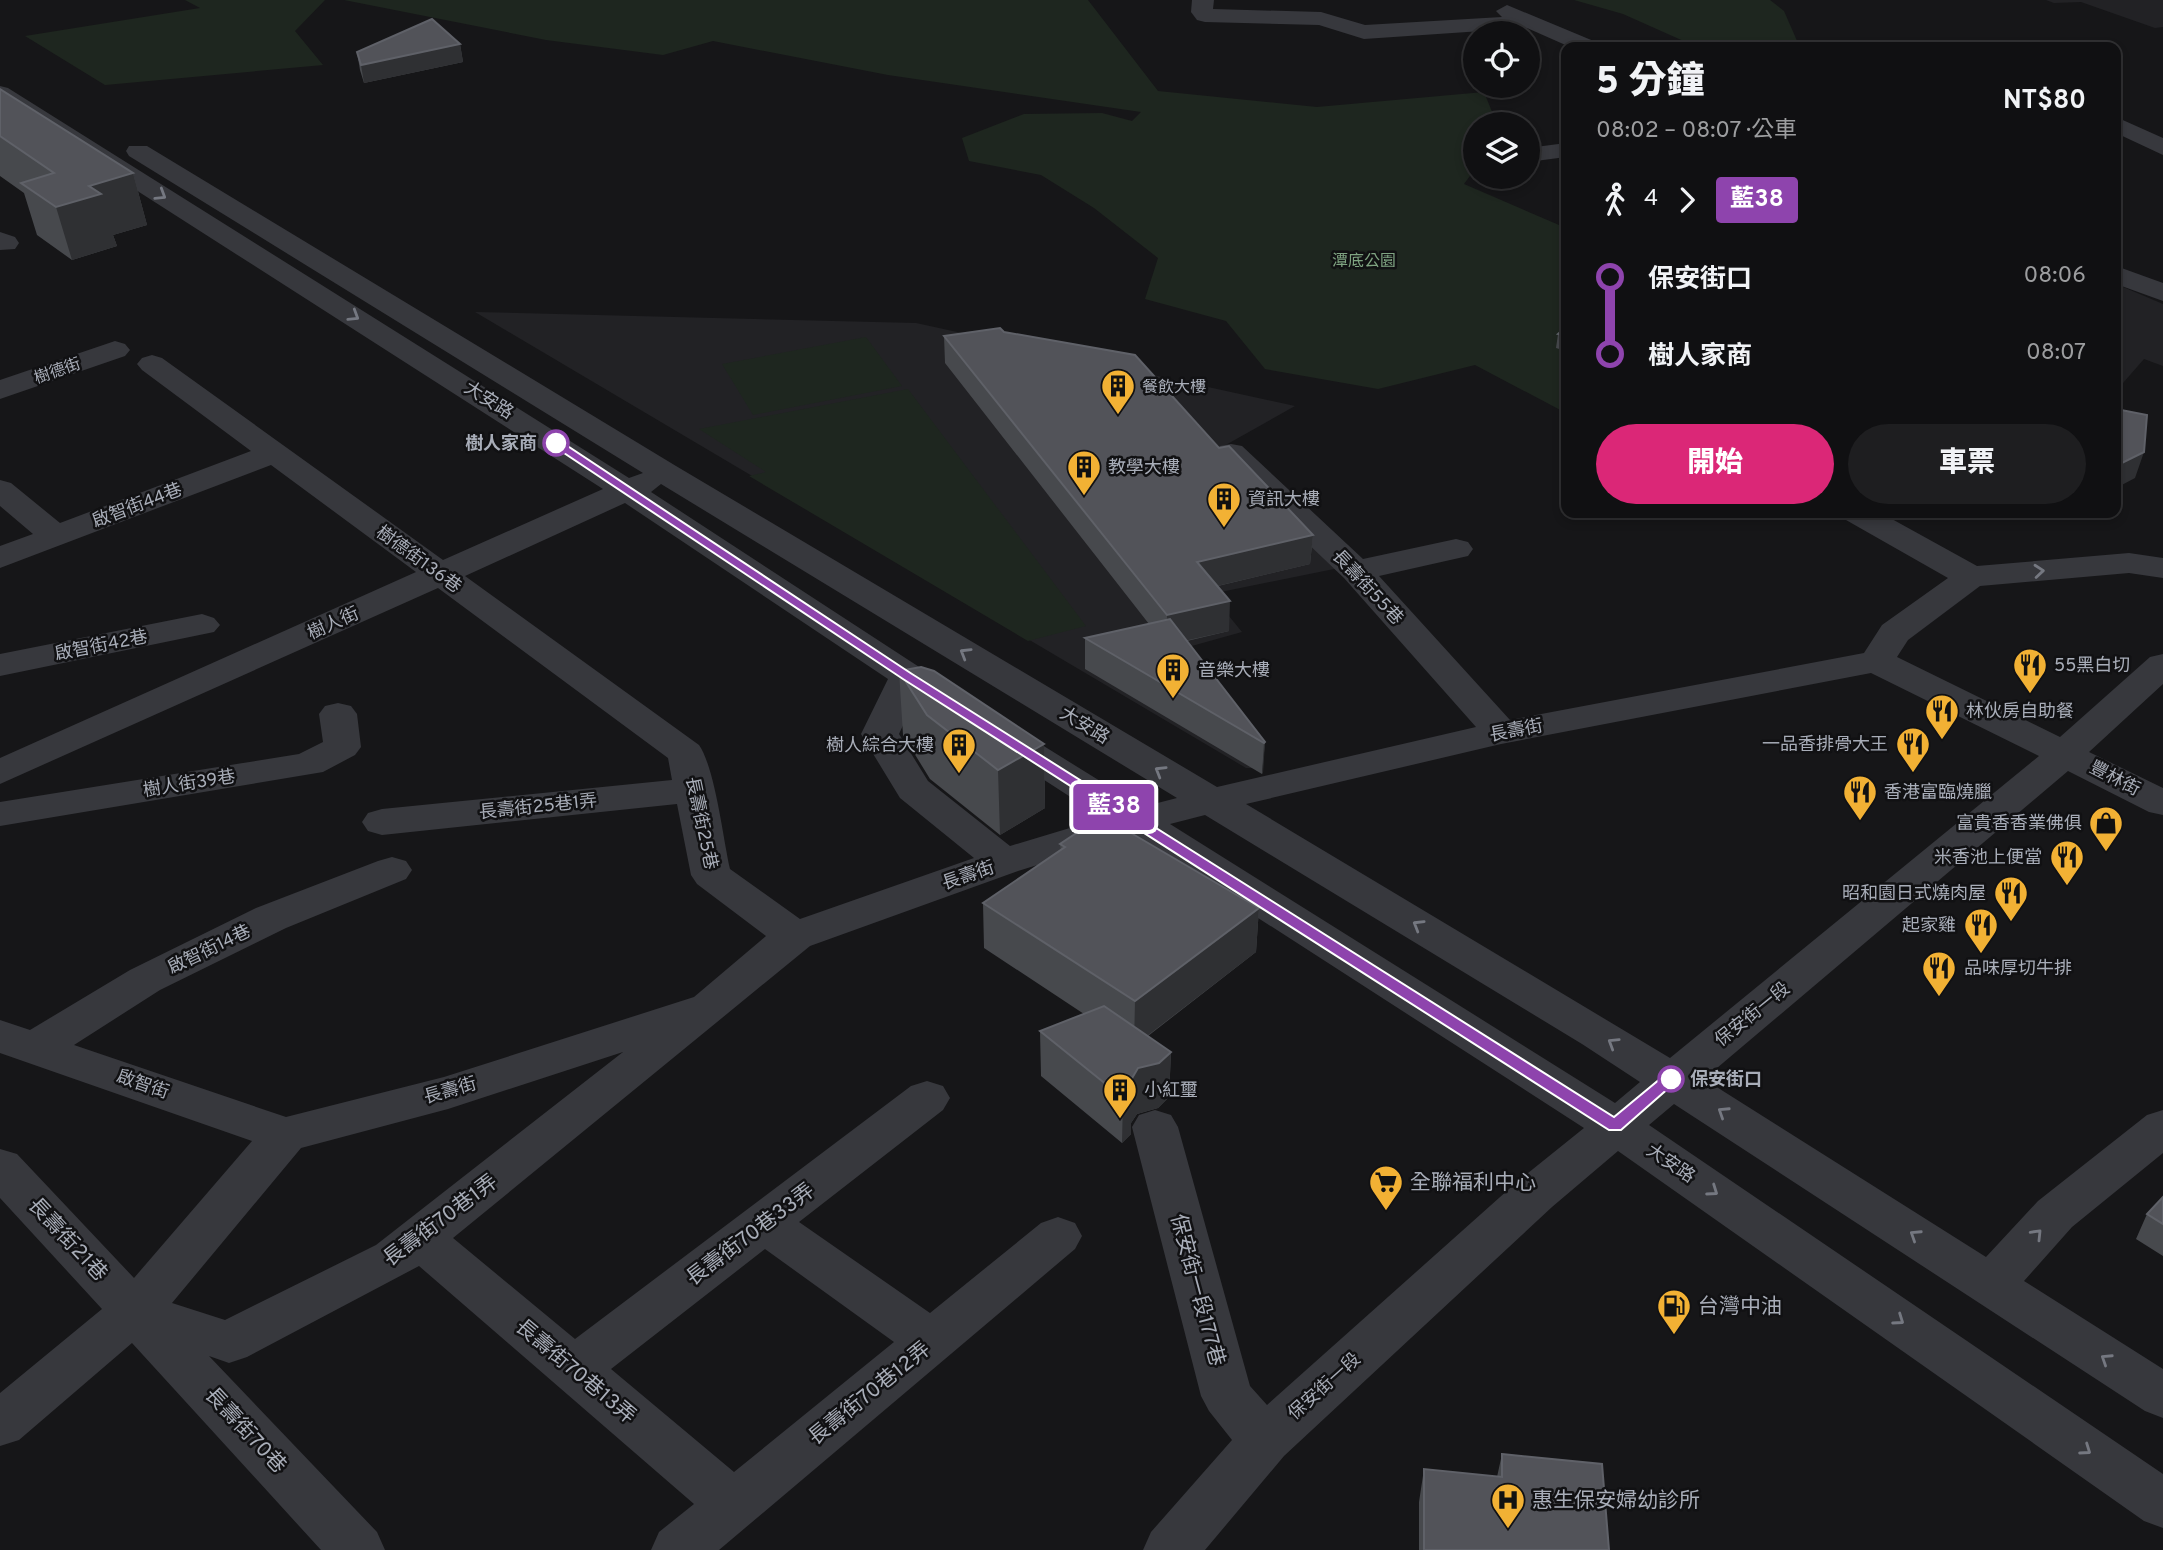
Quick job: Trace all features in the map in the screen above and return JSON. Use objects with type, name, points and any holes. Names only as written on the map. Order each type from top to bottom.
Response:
[{"type":"street","points":[[1203,0],[1202,12],[1206,15],[1321,19],[1364,32],[1463,26]]},
{"type":"street","points":[[1491,0],[1532,21]]},
{"type":"street","points":[[1540,25],[1577,42]]},
{"type":"street","name":"大安路","points":[[0,65],[58,103],[227,203],[665,472],[1671,1079],[2163,1396]]},
{"type":"street","name":"大安路","points":[[9,107],[629,491],[908,676],[1615,1125],[2163,1504]]},
{"type":"street","points":[[2121,126],[2162,146]]},
{"type":"street","points":[[1547,168],[1561,155]]},
{"type":"street","points":[[2121,277],[2163,293]]},
{"type":"street","name":"樹德街","points":[[0,390],[115,350]]},
{"type":"street","name":"樹德街136巷","points":[[152,364],[441,575],[691,772]]},
{"type":"street","name":"長壽街55巷","points":[[1227,449],[1356,571],[1501,733]]},
{"type":"street","name":"啟智街44巷","points":[[0,558],[274,453]]},
{"type":"street","name":"樹人街","points":[[0,772],[629,491],[665,472]]},
{"type":"street","points":[[0,490],[55,536]]},
{"type":"street","points":[[1866,518],[1971,577]]},
{"type":"street","points":[[1356,571],[1455,549]]},
{"type":"street","points":[[2066,753],[1876,661],[1895,633],[1971,577],[2129,563],[2163,568]]},
{"type":"street","name":"啟智街42巷","points":[[0,666],[202,625]]},
{"type":"street","name":"長壽街","points":[[285,1135],[448,1092],[709,1008],[760,962],[795,936],[1004,862],[1136,821],[1501,733],[1876,661]]},
{"type":"street","name":"保安街一段","points":[[1177,1545],[1265,1440],[1535,1194],[2066,753],[2163,665]]},
{"type":"street","points":[[908,676],[880,734],[914,789],[1004,862]]},
{"type":"street","name":"樹人街39巷","points":[[0,814],[309,764],[342,747],[338,713]]},
{"type":"street","name":"豐林街","points":[[2066,753],[2163,803]]},
{"type":"street","name":"長壽街25巷1弄","points":[[382,822],[691,772]]},
{"type":"street","name":"長壽街25巷","points":[[691,772],[710,875],[795,936]]},
{"type":"street","name":"啟智街14巷","points":[[18,1042],[271,918],[392,870]]},
{"type":"street","name":"長壽街70巷1弄","points":[[135,1311],[229,1342],[393,1259],[709,1008]]},
{"type":"street","name":"啟智街","points":[[18,1042],[285,1135]]},
{"type":"street","name":"長壽街70巷33弄","points":[[573,1369],[927,1098]]},
{"type":"street","name":"保安街一段177巷","points":[[1155,1127],[1227,1396],[1265,1440]]},
{"type":"street","points":[[1991,1284],[2055,1214],[2163,1127]]},
{"type":"street","points":[[0,1424],[135,1311],[285,1135]]},
{"type":"street","name":"長壽街21巷","points":[[0,1167],[135,1311]]},
{"type":"street","points":[[764,1223],[932,1341]]},
{"type":"street","name":"長壽街70巷12弄","points":[[680,1550],[1058,1236]]},
{"type":"street","name":"長壽街70巷13弄","points":[[420,1238],[733,1504]]},
{"type":"street","name":"長壽街70巷","points":[[135,1311],[343,1546]]},
{"type":"shaded area","points":[[2046,0],[2163,0],[2163,27],[2155,28],[2081,2],[2054,3]]},
{"type":"shaded area","points":[[2121,286],[2163,304],[2163,366],[2144,359],[2121,385]]},
{"type":"shaded area","points":[[475,312],[916,323],[1295,406],[1215,451],[1339,568],[1211,594],[1242,632],[1181,649],[1263,768],[1246,768]]},
{"type":"green space","points":[[185,0],[325,0],[295,31],[323,65],[105,85],[25,36],[200,8]]},
{"type":"green space","name":"潭底公園","points":[[344,0],[1088,0],[1158,91],[1317,107],[1463,94],[1463,98],[1486,98],[1492,112],[1463,112],[1463,189],[1476,189],[1561,226],[1561,410],[1475,365],[1378,389],[1265,369],[1226,321],[1145,299],[1158,258],[1094,208],[1041,175],[969,161],[962,138],[1024,114],[1102,113],[1132,121],[1141,112],[888,75],[713,41],[663,55],[546,40]]},
{"type":"green space","points":[[1574,0],[1770,0],[1784,11],[1798,42],[1686,42],[1623,14]]},
{"type":"green space","points":[[866,337],[902,386],[753,415],[722,364]]},
{"type":"green space","points":[[908,389],[1086,626],[1028,641],[749,476],[766,472],[699,429]]},
{"type":"building","points":[[432,19],[460,44],[361,65],[357,52]]},
{"type":"building","points":[[0,89],[133,173],[89,186],[101,194],[56,207],[21,183],[54,173],[0,136]]},
{"type":"building","points":[[1000,328],[1004,332],[1135,355],[1219,448],[1229,446],[1313,535],[1197,562],[1230,601],[1167,615],[944,336]]},
{"type":"building","points":[[2121,410],[2147,415],[2144,452],[2121,464]]},
{"type":"building","points":[[1170,619],[1265,742],[1264,743],[1085,638]]},
{"type":"building","points":[[921,667],[934,671],[1044,744],[998,770],[927,715],[899,671]]},
{"type":"building","points":[[1102,816],[1259,908],[1135,1001],[983,903],[1065,847],[1060,844]]},
{"type":"building","points":[[1104,1006],[1171,1052],[1159,1063],[1138,1068],[1131,1080],[1132,1089],[1123,1098],[1040,1031]]},
{"type":"building","points":[[2163,1197],[2163,1224],[2147,1214]]},
{"type":"building","points":[[1502,1454],[1602,1464],[1609,1550],[1424,1550],[1424,1469],[1502,1477]]},
{"type":"bus line","name":"藍38","points":[[556,443],[908,676],[1615,1125],[1671,1079]]},
{"type":"place","name":"餐飲大樓","points":[[1118,416]]},
{"type":"place","name":"樹人家商","points":[[556,443]]},
{"type":"place","name":"教學大樓","points":[[1084,497]]},
{"type":"place","name":"資訊大樓","points":[[1224,529]]},
{"type":"place","name":"55黑白切","points":[[2030,695]]},
{"type":"place","name":"音樂大樓","points":[[1173,700]]},
{"type":"place","name":"林伙房自助餐","points":[[1942,741]]},
{"type":"place","name":"一品香排骨大王","points":[[1913,774]]},
{"type":"place","name":"樹人綜合大樓","points":[[959,775]]},
{"type":"place","name":"香港富臨燒臘","points":[[1860,822]]},
{"type":"place","name":"富貴香香業佛俱","points":[[2106,853]]},
{"type":"place","name":"米香池上便當","points":[[2067,887]]},
{"type":"place","name":"昭和園日式燒肉屋","points":[[2011,923]]},
{"type":"place","name":"起家雞","points":[[1981,955]]},
{"type":"place","name":"品味厚切牛排","points":[[1939,998]]},
{"type":"place","name":"保安街口","points":[[1671,1079]]},
{"type":"place","name":"小紅璽","points":[[1120,1120]]},
{"type":"place","name":"全聯福利中心","points":[[1386,1212]]},
{"type":"place","name":"台灣中油","points":[[1674,1336]]},
{"type":"place","name":"惠生保安婦幼診所","points":[[1508,1530]]}]
